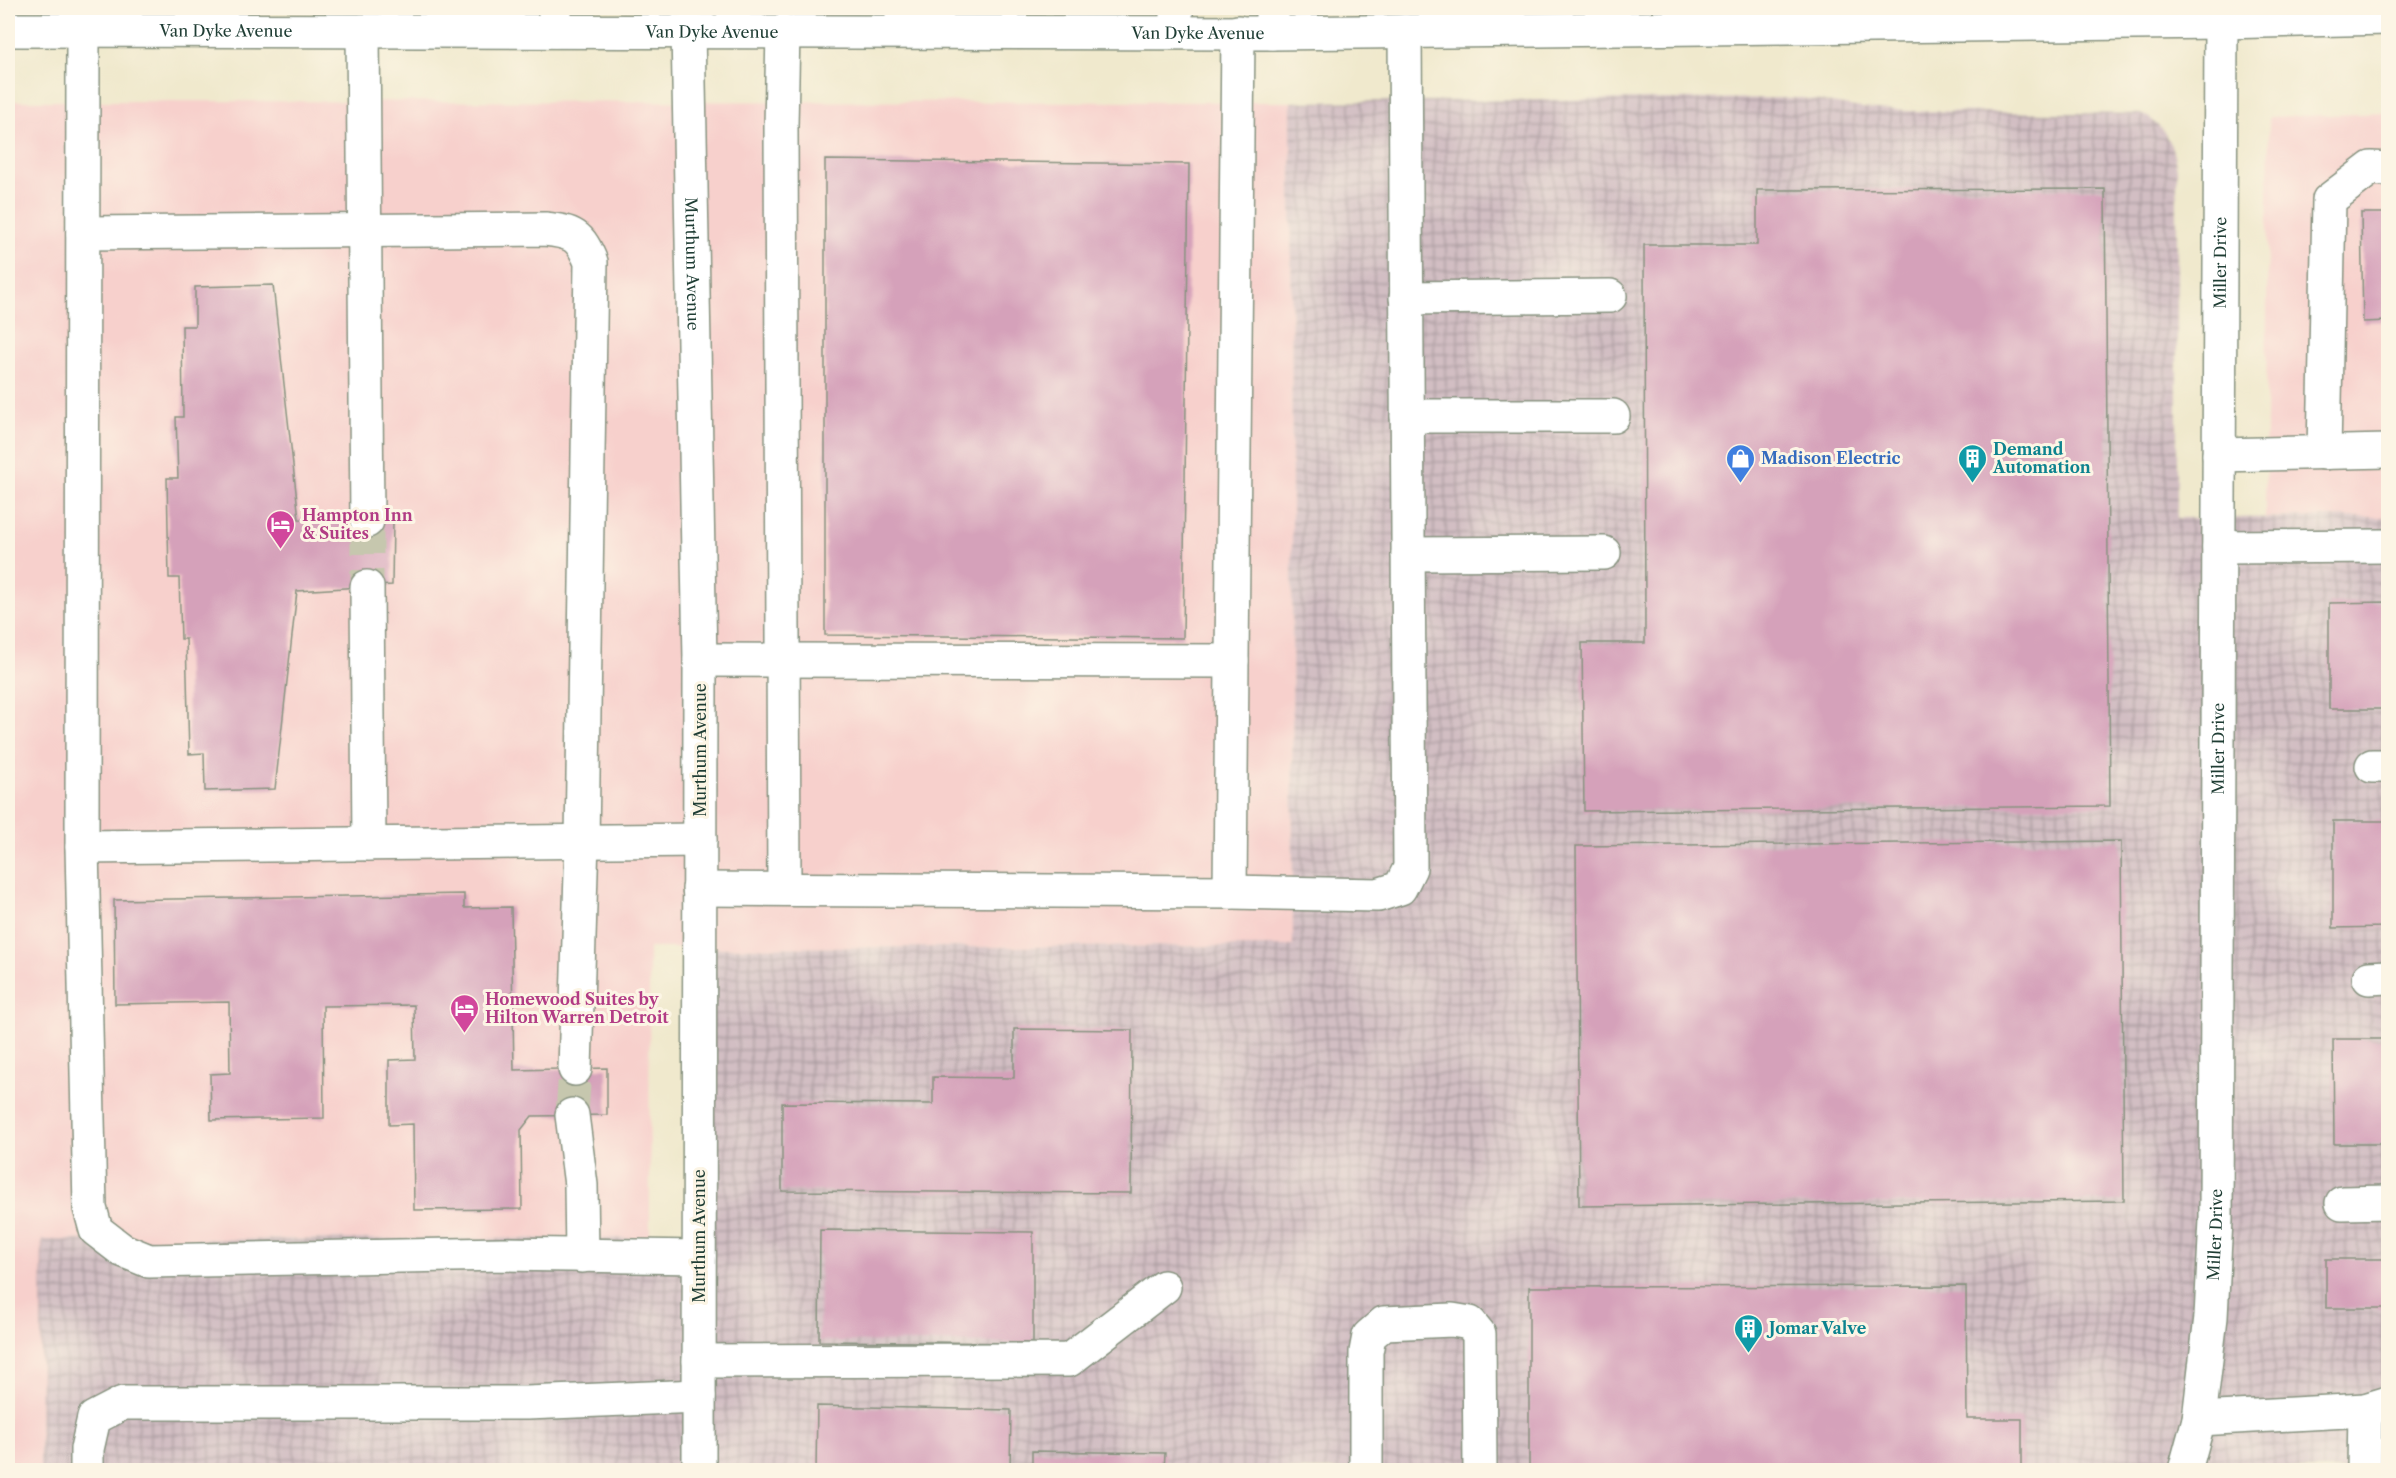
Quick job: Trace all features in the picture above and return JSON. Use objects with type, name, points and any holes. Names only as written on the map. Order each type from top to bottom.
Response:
[{"type":"street","name":"Van Dyke Avenue","points":[[8,30],[363,31],[555,19],[688,30],[734,19],[783,31],[902,19],[1176,19],[1238,32],[1272,20],[1405,31],[1843,17],[2186,15],[2221,22],[2384,15]]},
{"type":"street","name":"Miller Drive","points":[[2185,1470],[2199,1419],[2211,1317],[2216,1220],[2221,22]]},
{"type":"street","points":[[83,30],[82,847],[90,1208],[96,1230],[122,1250],[149,1261],[503,1254],[699,1257]]},
{"type":"street","name":"Murthum Avenue","points":[[688,30],[700,660],[699,1470]]},
{"type":"street","points":[[363,31],[367,521]]},
{"type":"street","points":[[783,31],[781,126],[785,660],[784,890]]},
{"type":"street","points":[[699,889],[1378,895],[1400,888],[1410,868],[1405,31]]},
{"type":"street","points":[[1230,892],[1238,32]]},
{"type":"street","points":[[2324,453],[2329,200],[2371,168],[2388,170]]},
{"type":"street","points":[[83,233],[545,229],[567,231],[583,243],[591,262],[582,840],[575,1069]]},
{"type":"street","points":[[1406,298],[1610,296]]},
{"type":"street","points":[[1407,416],[1613,416]]},
{"type":"street","points":[[2219,455],[2388,451]]},
{"type":"street","points":[[2218,547],[2388,546]]},
{"type":"street","points":[[1408,554],[1604,553]]},
{"type":"street","points":[[367,587],[369,844]]},
{"type":"street","points":[[700,660],[1232,661]]},
{"type":"street","points":[[82,847],[700,840]]},
{"type":"street","points":[[572,1115],[581,1185],[582,1256]]},
{"type":"street","points":[[2342,1203],[2388,1202]]},
{"type":"street","points":[[699,1361],[1069,1360],[1164,1287]]},
{"type":"street","points":[[1366,1470],[1366,1352],[1369,1335],[1384,1323],[1452,1320],[1470,1323],[1479,1334],[1480,1470]]},
{"type":"street","points":[[87,1470],[87,1449],[94,1418],[123,1403],[527,1402],[699,1396]]},
{"type":"street","points":[[2199,1419],[2377,1406],[2364,1470]]},
{"type":"shaded area","points":[[1802,98],[1861,108],[1908,111],[2140,114],[2150,118],[2164,132],[2172,148],[2177,169],[2177,518],[2388,517],[2388,1470],[40,1470],[42,1240],[708,1238],[707,948],[1293,946],[1291,102]]},
{"type":"shaded area","points":[[8,101],[1291,102],[1293,946],[649,948],[650,1238],[43,1240],[40,1470],[8,1470]]},
{"type":"shaded area","points":[[2388,113],[2388,517],[2265,517],[2269,117]]},
{"type":"building","points":[[825,160],[1189,164],[1183,638],[825,635]]},
{"type":"building","points":[[2105,189],[2110,806],[1584,811],[1582,643],[1645,643],[1644,245],[1757,245],[1757,190]]},
{"type":"building","points":[[2361,213],[2388,213],[2388,321],[2363,322]]},
{"type":"building","name":"Hampton Inn & Suites","points":[[273,285],[299,519],[393,522],[392,585],[297,591],[275,789],[205,791],[204,753],[189,754],[186,639],[181,639],[179,578],[169,578],[167,478],[178,478],[176,417],[183,417],[182,326],[195,326],[195,287]]},
{"type":"building","points":[[2388,602],[2388,709],[2329,709],[2329,603]]},
{"type":"building","points":[[2333,821],[2388,821],[2388,927],[2333,928]]},
{"type":"building","points":[[2121,841],[2124,1201],[1579,1206],[1576,846]]},
{"type":"building","name":"Homewood Suites by Hilton Warren Detroit","points":[[464,894],[464,908],[511,907],[514,1070],[607,1068],[607,1115],[532,1116],[521,1130],[522,1209],[414,1210],[413,1124],[389,1125],[389,1060],[415,1059],[414,1005],[323,1006],[324,1118],[211,1120],[210,1074],[230,1073],[229,1002],[115,1004],[114,900]]},
{"type":"building","points":[[1014,1029],[1132,1030],[1131,1193],[782,1191],[782,1103],[933,1104],[933,1077],[1014,1078]]},
{"type":"building","points":[[2333,1039],[2388,1039],[2388,1144],[2334,1144]]},
{"type":"building","points":[[820,1230],[1033,1232],[1033,1343],[819,1341]]},
{"type":"building","points":[[2326,1259],[2388,1259],[2388,1308],[2326,1308]]},
{"type":"building","name":"Jomar Valve","points":[[1966,1286],[1967,1419],[2022,1419],[2022,1470],[1529,1470],[1529,1287]]},
{"type":"building","points":[[817,1406],[1011,1410],[1010,1470],[816,1470]]},
{"type":"building","points":[[1032,1451],[1165,1453],[1164,1470],[1032,1470]]},
{"type":"tunnel","points":[[367,521],[367,587]]},
{"type":"tunnel","points":[[572,1115],[575,1069]]},
{"type":"place","name":"Madison Electric","points":[[1740,484]]},
{"type":"place","name":"Demand Automation","points":[[1972,484]]},
{"type":"place","name":"Hampton Inn & Suites","points":[[281,550]]},
{"type":"place","name":"Homewood Suites by Hilton Warren Detroit","points":[[464,1034]]},
{"type":"place","name":"Jomar Valve","points":[[1748,1354]]}]
